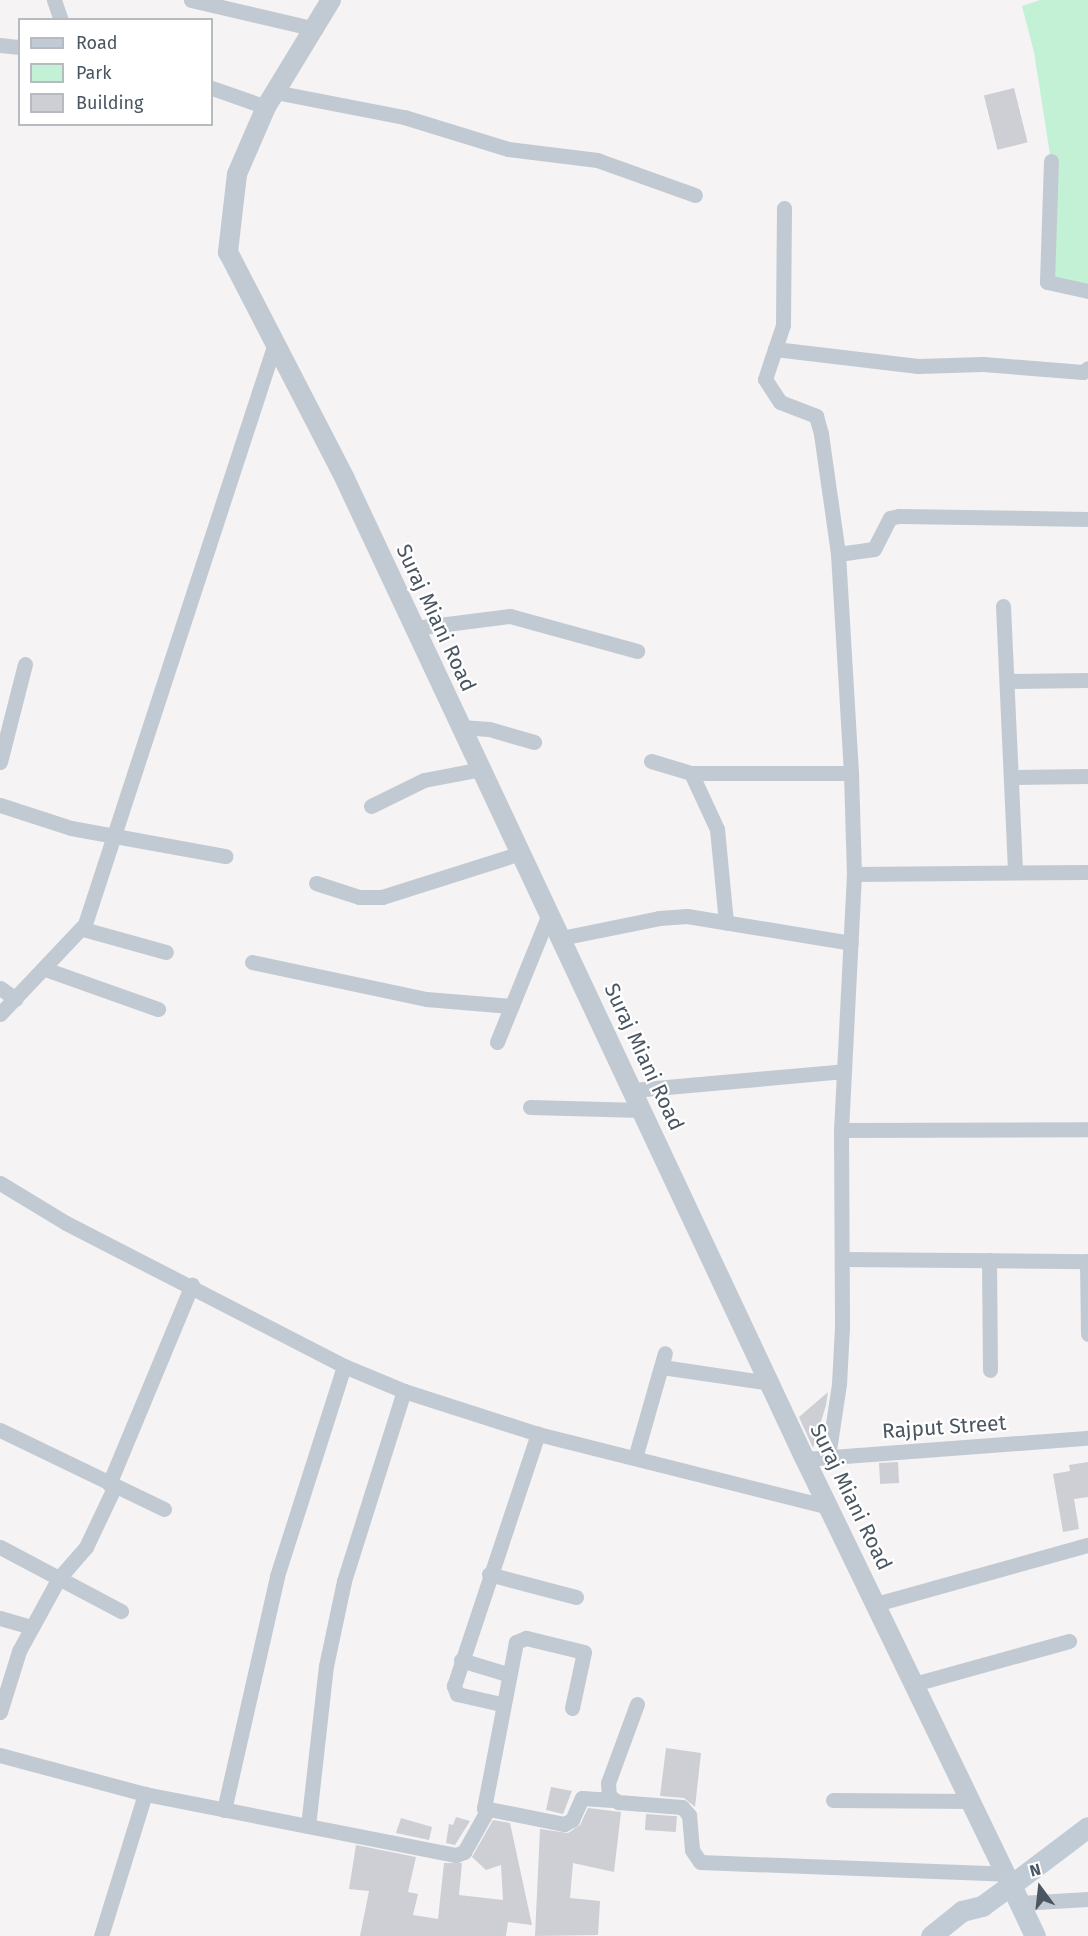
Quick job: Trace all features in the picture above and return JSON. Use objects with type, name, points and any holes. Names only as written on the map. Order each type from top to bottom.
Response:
[{"type":"main road","points":[[931,1936],[962,1911],[982,1906],[1012,1888],[1088,1827]]},
{"type":"main road","points":[[1012,1888],[1035,1936]]},
{"type":"main road","points":[[954,1936],[970,1923],[982,1906]]},
{"type":"street","points":[[54,0],[60,18]]},
{"type":"street","points":[[191,0],[316,29]]},
{"type":"street","points":[[270,100],[316,29],[331,0]]},
{"type":"street","points":[[0,45],[18,47]]},
{"type":"street","points":[[213,88],[270,100],[404,117],[508,149],[597,160],[695,195]]},
{"type":"street","name":"Suraj Miani Road","points":[[270,100],[237,174],[228,252],[345,479],[805,1459],[1012,1888]]},
{"type":"street","points":[[1051,161],[1047,282],[1088,291]]},
{"type":"street","points":[[784,208],[783,325],[765,379],[773,395],[780,402],[816,416],[838,554],[851,773],[854,874],[841,1130],[842,1259],[839,1384],[828,1457]]},
{"type":"street","points":[[0,1014],[83,930],[275,343]]},
{"type":"street","points":[[775,350],[918,366],[984,364],[1083,372],[1088,368]]},
{"type":"street","points":[[838,554],[874,549],[890,518],[899,516],[1088,519]]},
{"type":"street","points":[[1003,606],[1015,872]]},
{"type":"street","points":[[415,628],[510,616],[637,651]]},
{"type":"street","points":[[0,762],[25,664]]},
{"type":"street","points":[[1007,681],[1088,680]]},
{"type":"street","points":[[461,727],[489,729],[534,742]]},
{"type":"street","points":[[651,761],[691,773],[851,773]]},
{"type":"street","points":[[371,806],[418,782],[481,769]]},
{"type":"street","points":[[691,773],[717,829],[726,923]]},
{"type":"street","points":[[1011,777],[1088,776]]},
{"type":"street","points":[[0,805],[71,828],[225,856]]},
{"type":"street","points":[[316,883],[359,897],[382,897],[520,853]]},
{"type":"street","points":[[854,874],[1088,872]]},
{"type":"street","points":[[497,1042],[549,914]]},
{"type":"street","points":[[561,938],[659,918],[687,916],[851,944]]},
{"type":"street","points":[[83,930],[166,952]]},
{"type":"street","points":[[252,962],[426,999],[512,1006]]},
{"type":"street","points":[[45,969],[158,1009]]},
{"type":"street","points":[[0,988],[16,999]]},
{"type":"street","points":[[633,1090],[844,1071]]},
{"type":"street","points":[[530,1107],[642,1110]]},
{"type":"street","points":[[841,1130],[1088,1129]]},
{"type":"street","points":[[0,1183],[66,1223],[344,1366],[404,1390],[538,1434],[828,1507]]},
{"type":"street","points":[[842,1259],[1087,1261],[1088,1334]]},
{"type":"street","points":[[989,1260],[990,1370]]},
{"type":"street","points":[[0,1712],[19,1651],[59,1578],[83,1551],[192,1286]]},
{"type":"street","points":[[635,1458],[664,1360],[770,1383]]},
{"type":"street","points":[[224,1810],[277,1576],[344,1366]]},
{"type":"street","points":[[308,1826],[326,1666],[342,1591],[404,1390]]},
{"type":"street","points":[[0,1430],[164,1509]]},
{"type":"street","points":[[501,1704],[454,1692],[461,1660],[489,1574],[538,1434]]},
{"type":"street","name":"Rajput Street","points":[[805,1459],[1086,1438]]},
{"type":"street","points":[[876,1604],[1088,1545]]},
{"type":"street","points":[[0,1547],[121,1611]]},
{"type":"street","points":[[489,1574],[576,1596]]},
{"type":"street","points":[[0,1618],[32,1627]]},
{"type":"street","points":[[572,1708],[584,1659],[580,1649],[520,1639],[507,1674],[501,1704],[483,1806],[487,1811],[564,1824],[572,1821],[582,1798],[682,1807],[689,1815],[692,1850],[700,1862],[1012,1888],[1088,1899]]},
{"type":"street","points":[[914,1684],[1069,1641]]},
{"type":"street","points":[[461,1660],[507,1674]]},
{"type":"street","points":[[612,1800],[608,1783],[637,1704]]},
{"type":"street","points":[[0,1755],[145,1794],[456,1855],[464,1852],[487,1811]]},
{"type":"street","points":[[101,1936],[145,1794]]},
{"type":"street","points":[[833,1800],[971,1802]]},
{"type":"green space","points":[[1040,0],[1088,0],[1088,290],[1047,282],[1051,161],[1034,52],[1022,6]]},
{"type":"building","points":[[1014,88],[1028,142],[997,150],[984,95]]},
{"type":"building","points":[[828,1392],[826,1405],[813,1448],[799,1417]]},
{"type":"building","points":[[898,1462],[899,1483],[880,1484],[879,1463]]},
{"type":"building","points":[[1088,1462],[1088,1497],[1074,1499],[1079,1529],[1063,1532],[1053,1474],[1070,1471],[1069,1465]]},
{"type":"building","points":[[666,1748],[701,1753],[695,1807],[684,1798],[660,1796]]},
{"type":"building","points":[[551,1787],[572,1791],[563,1814],[546,1810]]},
{"type":"building","points":[[588,1808],[621,1812],[614,1872],[573,1863],[570,1898],[600,1901],[598,1935],[535,1936],[540,1829],[568,1833],[580,1825]]},
{"type":"building","points":[[646,1814],[677,1816],[676,1832],[645,1830]]},
{"type":"building","points":[[456,1817],[470,1821],[455,1845],[446,1843],[449,1824],[453,1825]]},
{"type":"building","points":[[401,1818],[432,1827],[429,1840],[396,1833]]},
{"type":"building","points":[[493,1820],[510,1823],[532,1925],[508,1922],[506,1936],[360,1936],[369,1891],[349,1889],[356,1845],[416,1857],[408,1892],[418,1894],[413,1915],[438,1919],[444,1863],[462,1863],[459,1895],[503,1900],[501,1865],[486,1870],[472,1857]]}]
